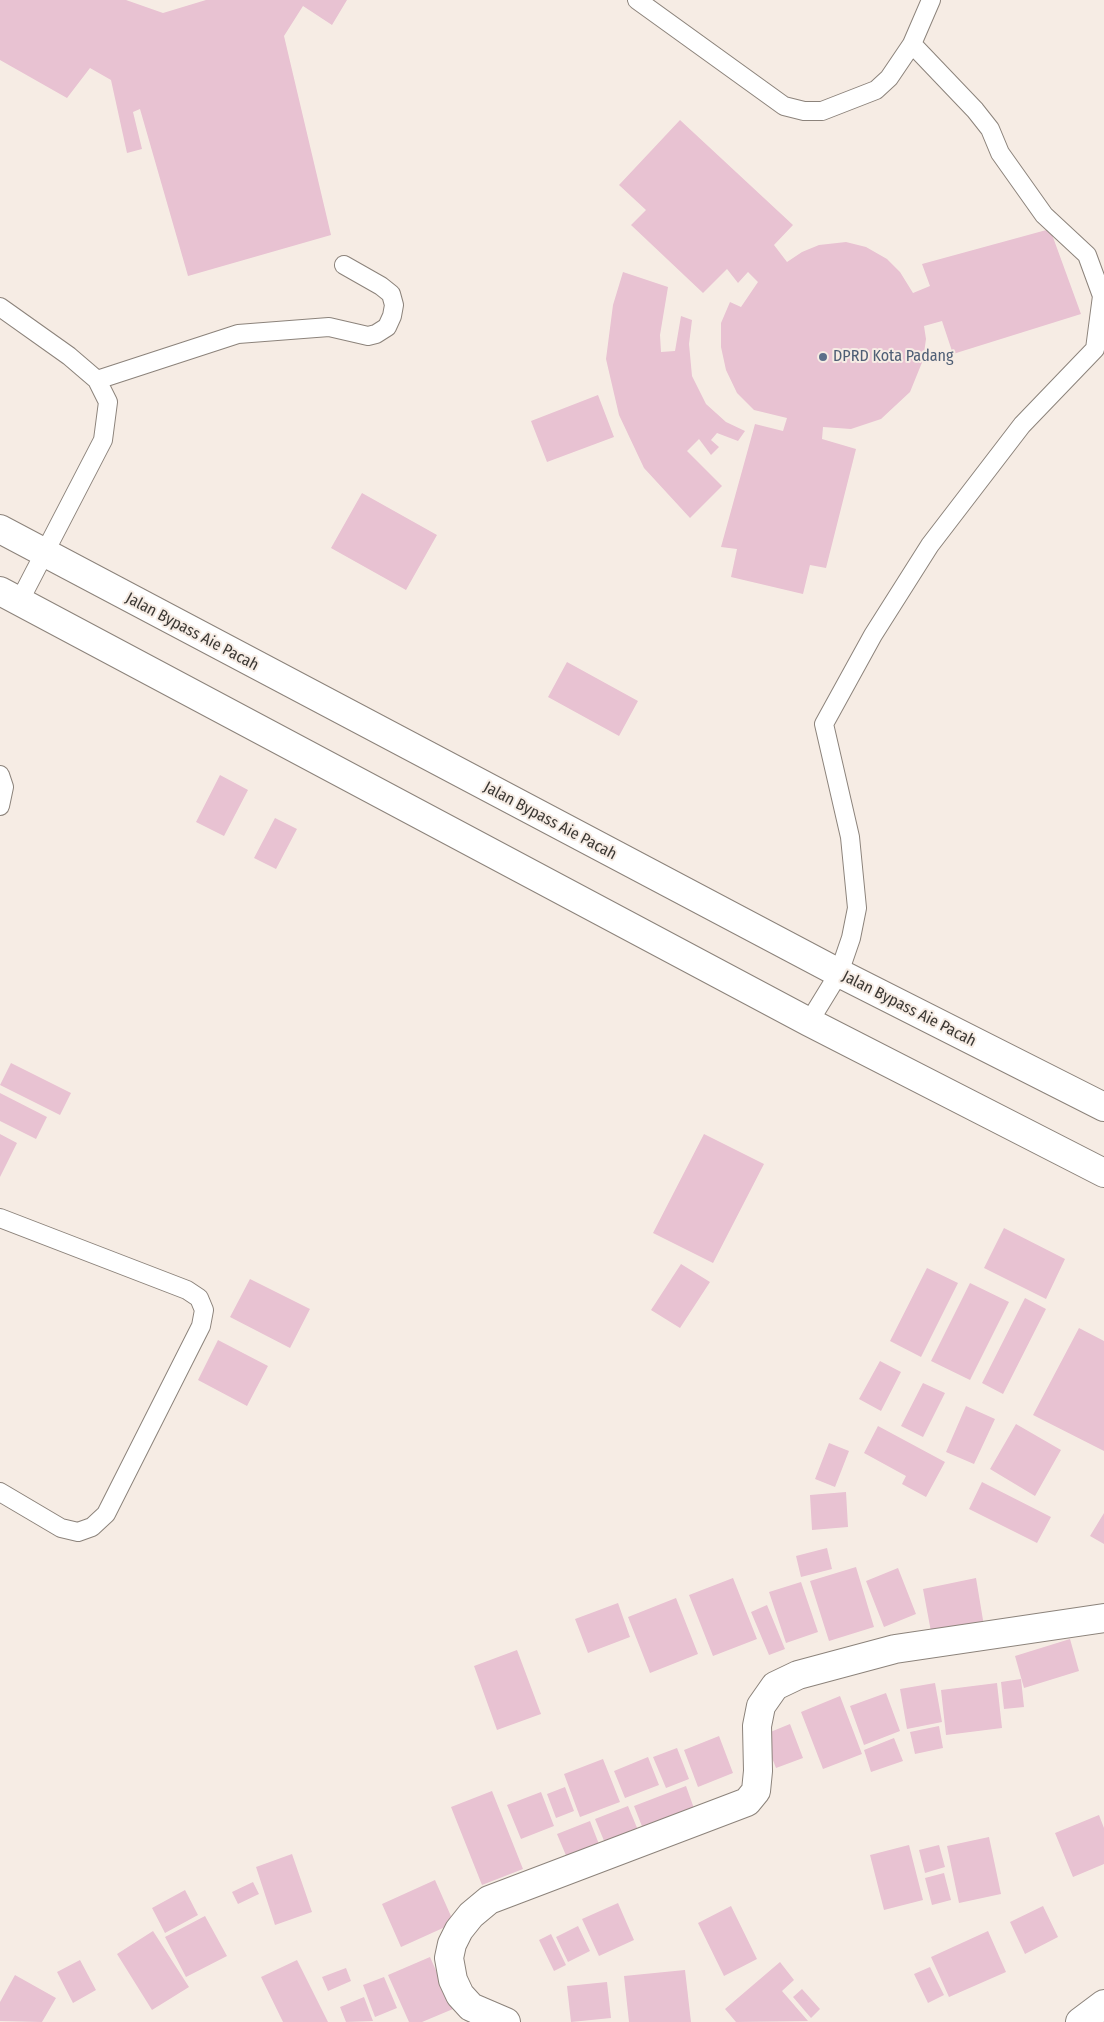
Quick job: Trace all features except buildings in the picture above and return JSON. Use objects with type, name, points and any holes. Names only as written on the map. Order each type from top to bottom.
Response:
[{"type":"main road","name":"Jalan Bypass Aie Pacah","points":[[0,529],[839,973],[1104,1107]]},
{"type":"main road","points":[[9,596],[809,1022],[1104,1173]]},
{"type":"main road","points":[[506,2022],[470,2007],[460,1995],[453,1980],[449,1958],[452,1944],[459,1930],[471,1915],[489,1900],[747,1802],[756,1791],[758,1771],[757,1726],[761,1706],[774,1686],[798,1676],[895,1650],[1104,1618]]},
{"type":"main road","points":[[1080,2022],[1104,2004]]},
{"type":"lane","points":[[637,0],[784,106],[804,111],[822,111],[876,90],[889,78],[912,44],[931,0]]},
{"type":"lane","points":[[809,1022],[839,973],[851,938],[857,908],[850,837],[824,724],[873,635],[930,545],[1022,425],[1095,349],[1102,296],[1087,255],[1044,215],[1000,153],[990,129],[975,110],[912,44]]},
{"type":"lane","points":[[97,380],[238,334],[329,327],[368,336],[376,334],[388,327],[394,305],[391,294],[381,286],[344,265]]},
{"type":"lane","points":[[0,307],[69,356],[97,380],[108,402],[102,440],[45,554],[9,596]]},
{"type":"lane","points":[[0,775],[4,787],[0,806]]},
{"type":"lane","points":[[0,1218],[187,1290],[199,1298],[204,1310],[201,1326],[106,1514],[92,1527],[78,1532],[61,1528],[0,1492]]},
{"type":"place","name":"DPRD Kota Padang","points":[[823,357]]}]
